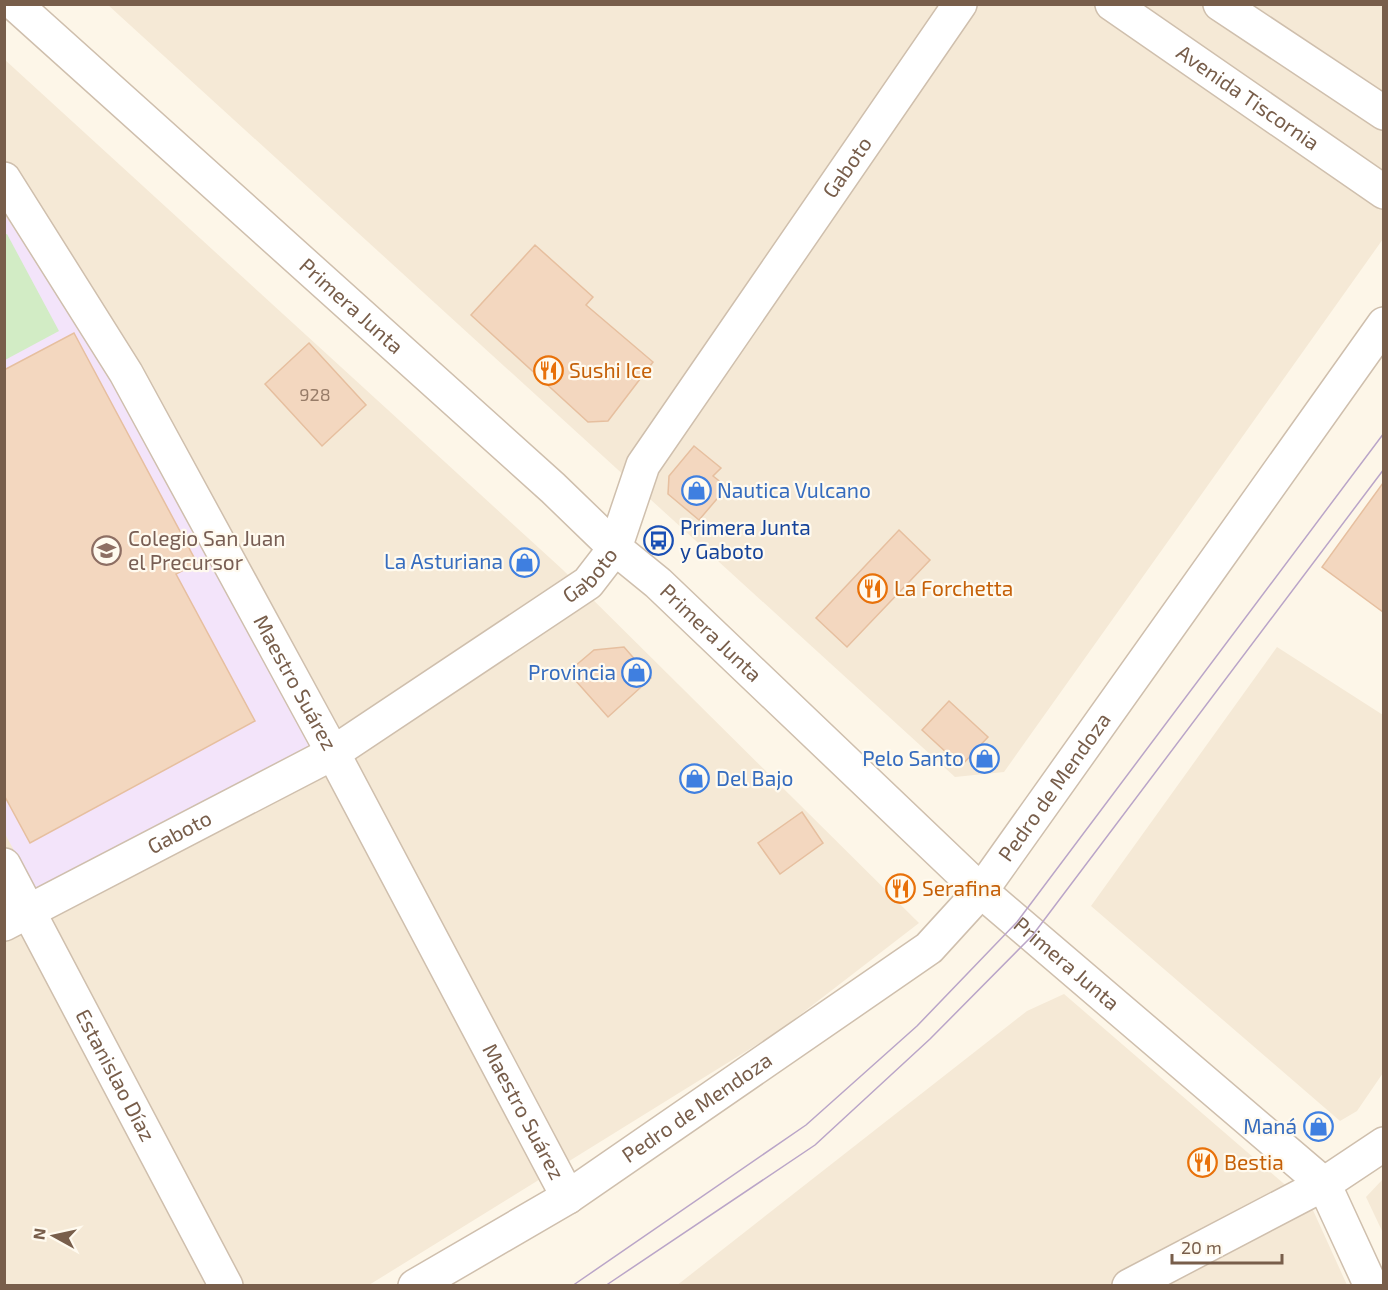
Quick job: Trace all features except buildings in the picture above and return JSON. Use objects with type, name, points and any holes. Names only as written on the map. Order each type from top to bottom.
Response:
[{"type":"street","name":"Primera Junta","points":[[15,4],[544,480],[615,548],[658,583],[981,891],[1324,1184],[1371,1286]]},
{"type":"street","name":"Gaboto","points":[[17,918],[333,753],[588,583],[615,548],[643,465],[960,4]]},
{"type":"street","name":"Avenida Tiscornia","points":[[1112,4],[1383,192]]},
{"type":"street","points":[[1220,4],[1383,113]]},
{"type":"street","name":"Maestro Suárez","points":[[4,178],[126,373],[333,753],[568,1197]]},
{"type":"street","name":"Pedro de Mendoza","points":[[415,1286],[568,1197],[929,948],[981,891],[1383,324]]},
{"type":"street","name":"Estanislao Díaz","points":[[4,865],[17,918],[226,1286]]},
{"type":"street","points":[[1129,1286],[1324,1184],[1383,1144]]},
{"type":"shaded area","points":[[108,5],[1383,5],[1383,239],[1004,772],[955,777]]},
{"type":"shaded area","points":[[4,59],[562,569],[919,923],[779,1031],[369,1285],[5,1285]]},
{"type":"shaded area","name":"Colegio San Juan el Precursor","points":[[4,214],[103,357],[317,745],[35,889],[4,832]]},
{"type":"shaded area","points":[[1277,647],[1383,715],[1383,1073],[1357,1111],[1340,1121],[1091,906]]},
{"type":"shaded area","points":[[1064,994],[1312,1208],[1347,1285],[676,1286],[1027,1011]]},
{"type":"shaded area","points":[[1383,1179],[1383,1233],[1366,1197]]},
{"type":"green space","points":[[7,234],[59,331],[5,360],[4,235]]},
{"type":"tram line","points":[[572,1286],[806,1125],[917,1026],[1017,922],[1384,433]]},
{"type":"tram line","points":[[605,1286],[815,1145],[930,1039],[1032,936],[1384,469]]},
{"type":"place","name":"Sushi Ice","points":[[548,371]]},
{"type":"place","name":"Nautica Vulcano","points":[[696,491]]},
{"type":"place","name":"Primera Junta y Gaboto","points":[[659,540]]},
{"type":"place","name":"Colegio San Juan el Precursor","points":[[107,551]]},
{"type":"place","name":"La Asturiana","points":[[524,562]]},
{"type":"place","name":"La Forchetta","points":[[873,589]]},
{"type":"place","name":"Provincia","points":[[637,673]]},
{"type":"place","name":"Pelo Santo","points":[[985,759]]},
{"type":"place","name":"Del Bajo","points":[[695,779]]},
{"type":"place","name":"Serafina","points":[[901,889]]},
{"type":"place","name":"Maná","points":[[1318,1127]]},
{"type":"place","name":"Bestia","points":[[1203,1163]]}]
